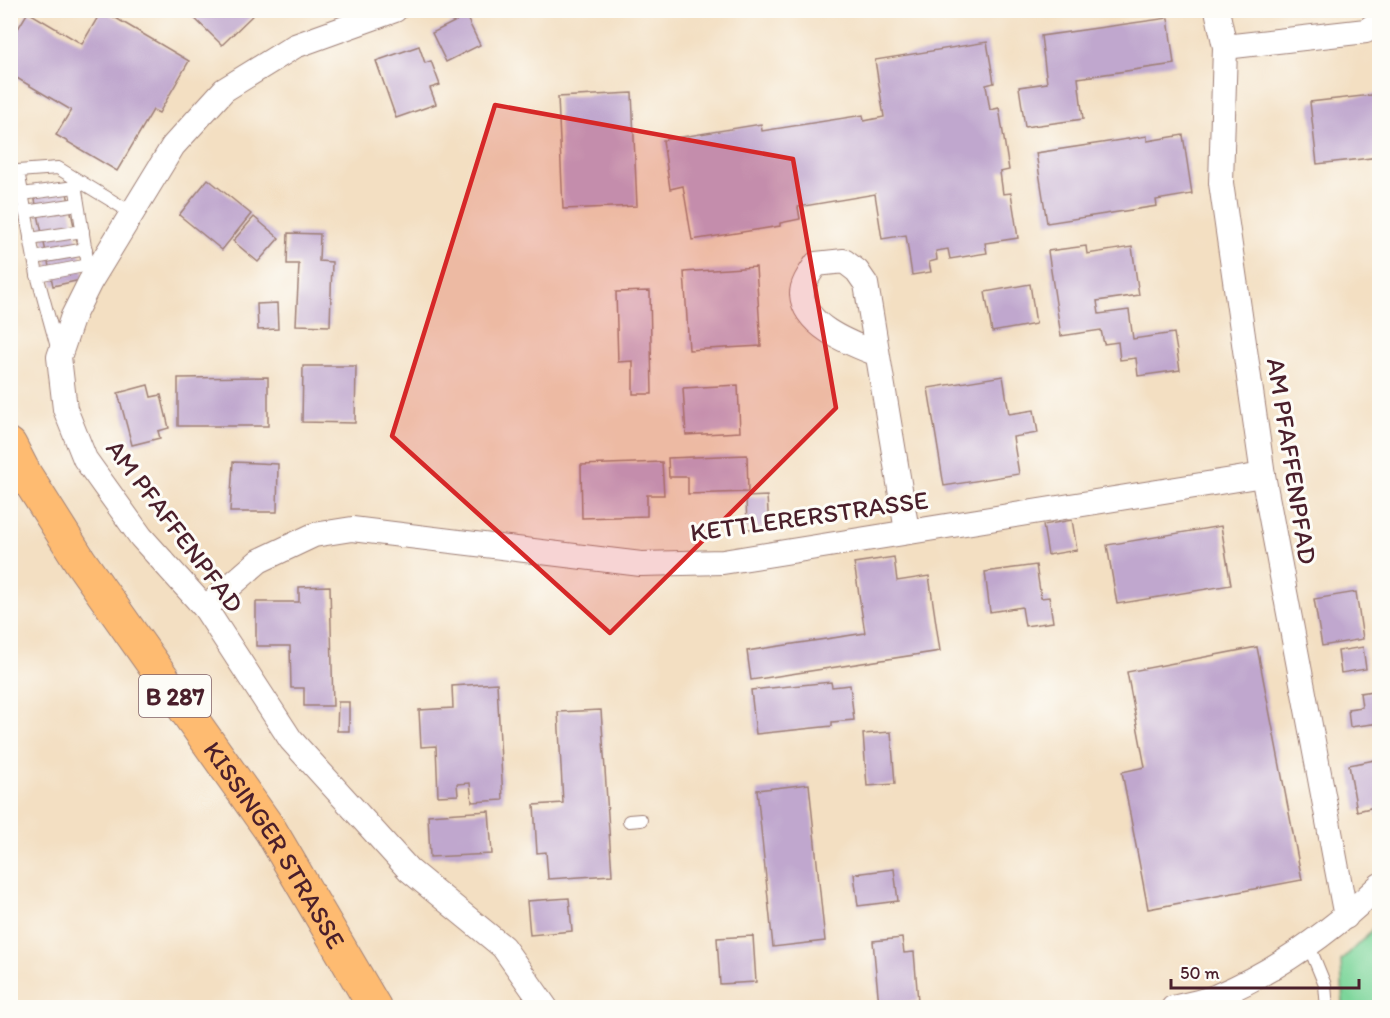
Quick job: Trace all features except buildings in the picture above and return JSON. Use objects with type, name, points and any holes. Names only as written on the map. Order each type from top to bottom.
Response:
[{"type":"main road","name":"KISSINGER STRASSE","points":[[10,445],[25,474],[80,561],[272,831],[375,1008]]},
{"type":"street","name":"AM PFAFFENPFAD","points":[[395,10],[295,46],[224,90],[173,146],[132,213],[89,274],[59,357],[65,409],[85,459],[141,537],[205,608],[291,740],[409,870],[503,947],[546,1008]]},
{"type":"street","name":"AM PFAFFENPFAD","points":[[1217,10],[1225,47],[1221,183],[1263,475],[1346,917]]},
{"type":"street","points":[[1225,47],[1366,31],[1380,21]]},
{"type":"street","points":[[877,354],[907,531]]},
{"type":"street","name":"KETTLERERSTRASSE","points":[[205,608],[259,561],[314,534],[352,529],[641,564],[723,562],[1263,475]]},
{"type":"street","points":[[1173,1008],[1216,997],[1309,946],[1346,917],[1380,885]]},
{"type":"lane","points":[[59,357],[37,275],[18,171],[58,168],[75,183],[132,213]]},
{"type":"lane","points":[[22,194],[75,183]]},
{"type":"lane","points":[[37,275],[89,274],[75,183]]},
{"type":"lane","points":[[25,212],[78,204]]},
{"type":"lane","points":[[30,239],[83,231]]},
{"type":"lane","points":[[34,258],[86,249]]},
{"type":"lane","points":[[1309,946],[1325,985],[1327,1008]]},
{"type":"highlighted area","points":[[495,105],[793,159],[836,408],[610,633],[392,436]]},
{"type":"green space","points":[[1379,923],[1379,1007],[1343,1007],[1341,961]]}]
